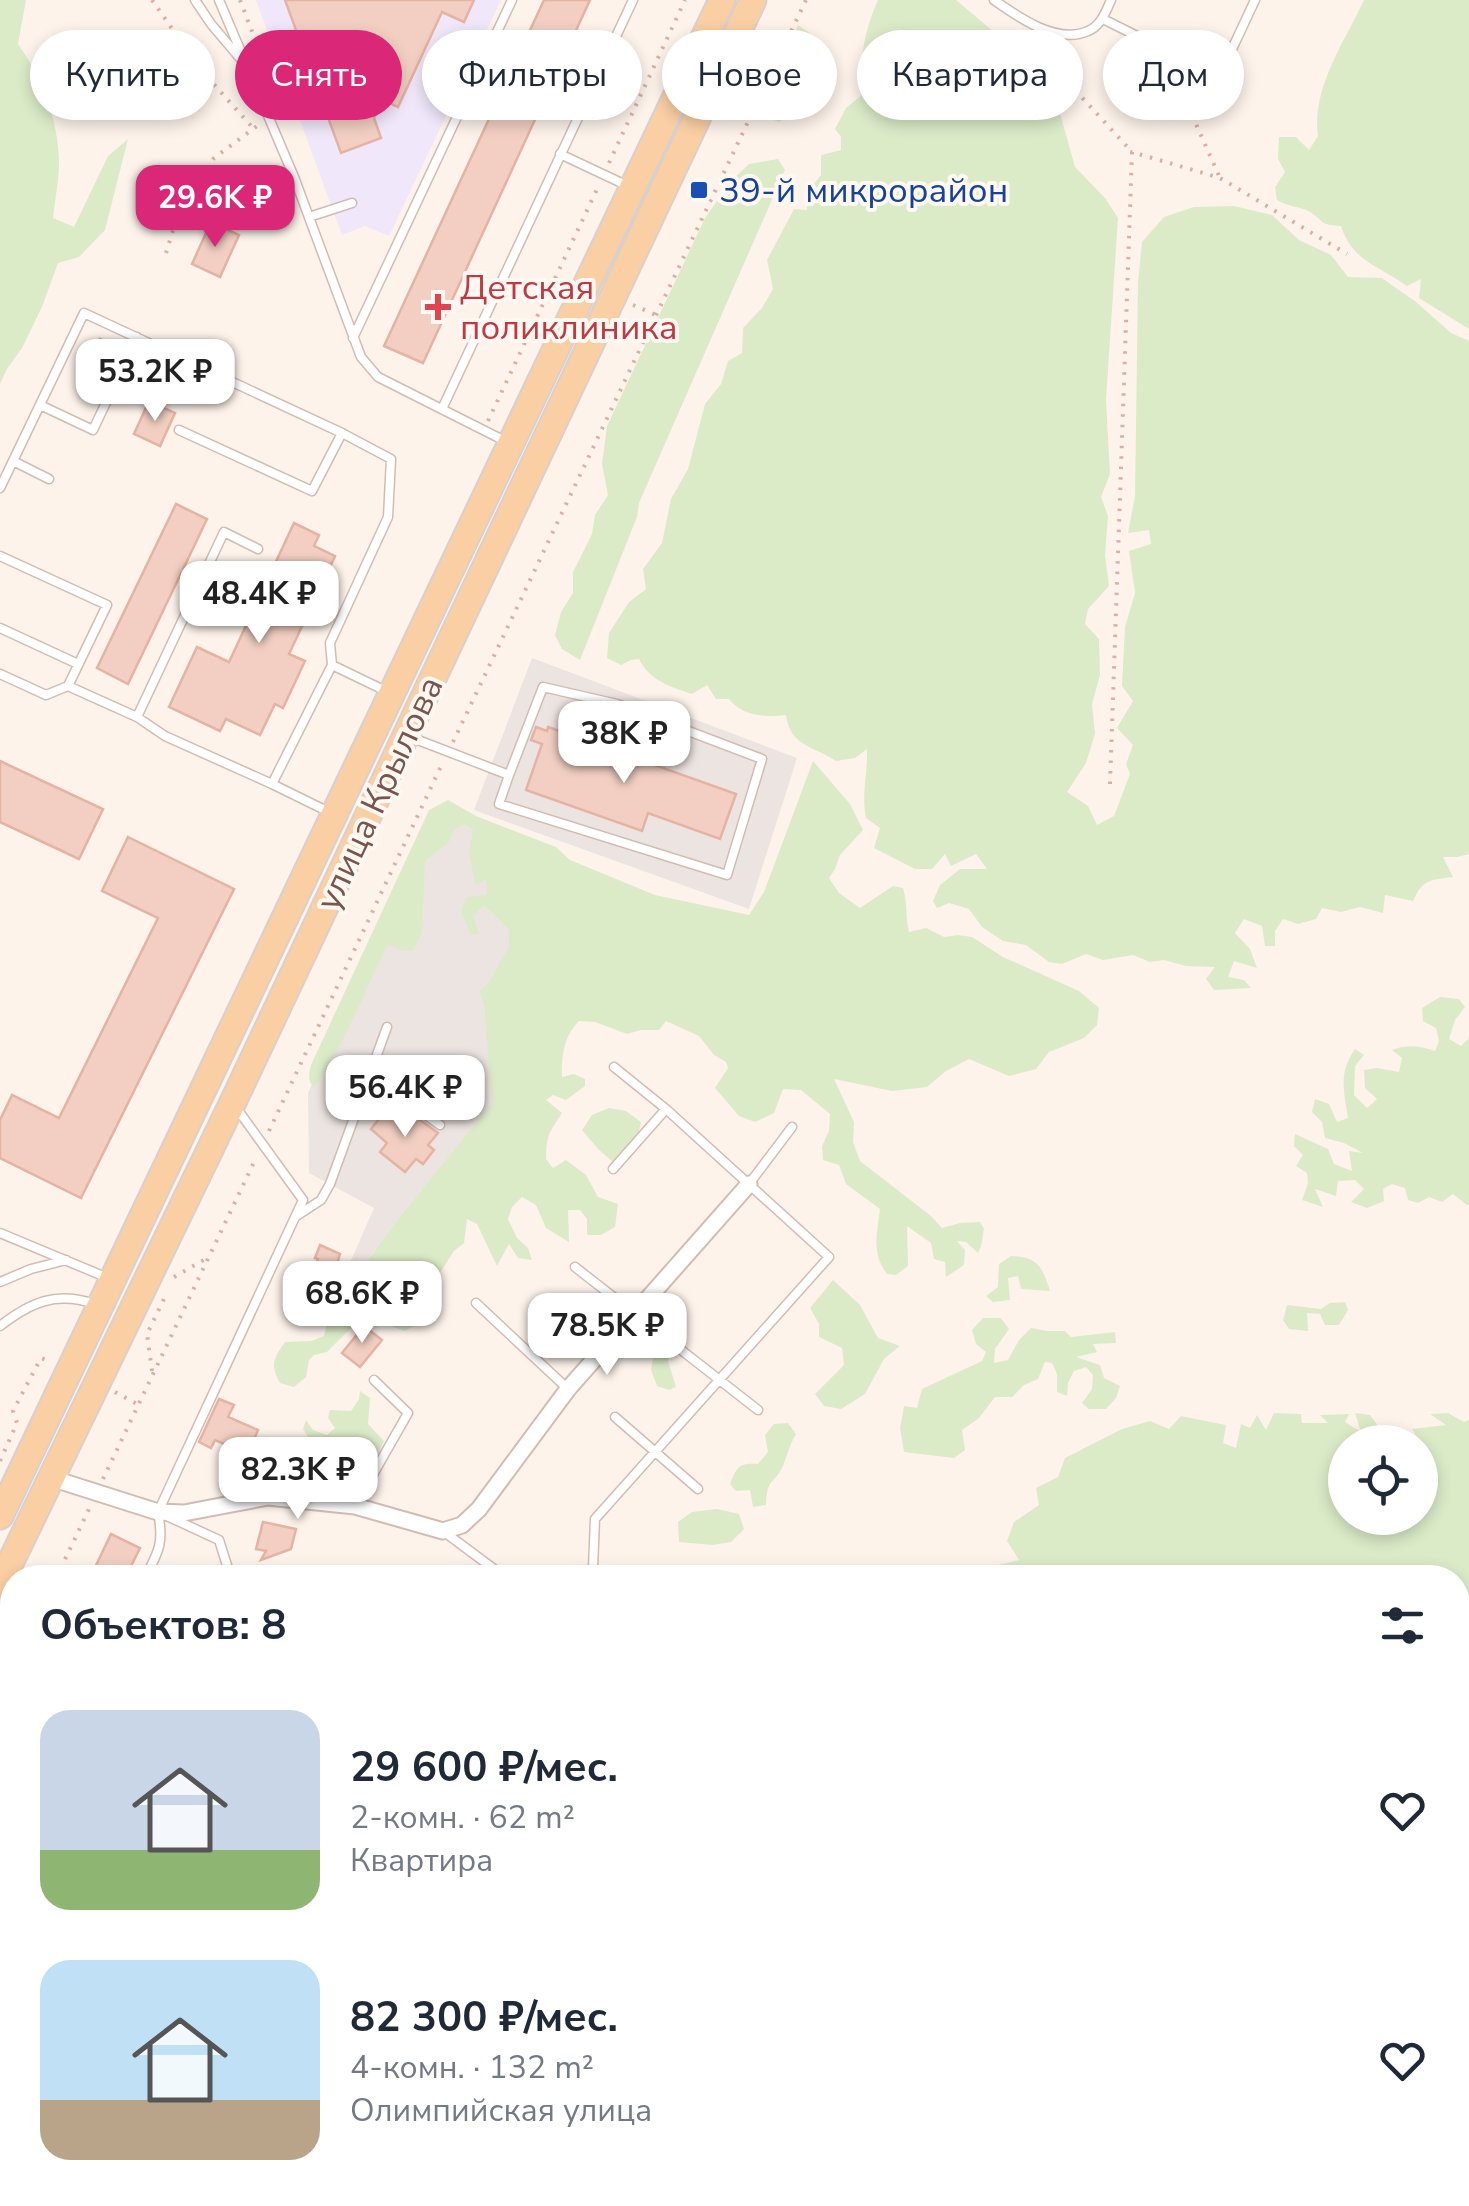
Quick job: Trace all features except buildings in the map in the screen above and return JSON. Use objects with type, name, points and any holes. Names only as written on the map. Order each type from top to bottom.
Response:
[{"type":"main road","name":"улица Крылова","points":[[0,1516],[722,0]]},
{"type":"main road","name":"улица Крылова","points":[[9,1565],[753,0]]},
{"type":"main road","points":[[378,724],[406,736]]},
{"type":"street","points":[[51,1478],[158,1512],[184,1514],[268,1497],[355,1506],[442,1531],[462,1525],[479,1509],[568,1389],[749,1184]]},
{"type":"lane","points":[[195,0],[235,52]]},
{"type":"lane","points":[[220,0],[235,36]]},
{"type":"lane","points":[[352,338],[512,0]]},
{"type":"lane","points":[[442,409],[633,0]]},
{"type":"lane","points":[[994,0],[1019,18],[1052,33],[1089,31],[1102,19],[1108,1]]},
{"type":"lane","points":[[1241,30],[1255,0]]},
{"type":"lane","points":[[1102,19],[1124,30]]},
{"type":"lane","points":[[270,120],[361,357],[378,378],[511,444]]},
{"type":"lane","points":[[560,154],[633,188]]},
{"type":"lane","points":[[241,194],[294,177]]},
{"type":"lane","points":[[308,217],[352,203]]},
{"type":"lane","points":[[0,488],[84,313],[390,459],[388,518],[330,643],[332,665],[272,784]]},
{"type":"lane","points":[[40,405],[93,430],[137,338]]},
{"type":"lane","points":[[179,430],[312,491],[342,433]]},
{"type":"lane","points":[[13,461],[50,478]]},
{"type":"lane","points":[[136,716],[224,532],[258,549]]},
{"type":"lane","points":[[0,556],[106,605],[68,686],[46,695],[0,674]]},
{"type":"lane","points":[[0,628],[78,664]]},
{"type":"lane","points":[[332,665],[392,694]]},
{"type":"lane","points":[[68,686],[335,815]]},
{"type":"lane","points":[[544,687],[617,704],[762,759],[727,875],[499,804],[509,774],[544,687]]},
{"type":"lane","points":[[406,736],[509,774]]},
{"type":"lane","points":[[294,1217],[321,1200],[330,1184],[387,1027]]},
{"type":"lane","points":[[593,1565],[595,1519],[829,1256],[614,1067]]},
{"type":"lane","points":[[364,1091],[408,1102],[440,1125]]},
{"type":"lane","points":[[153,1565],[160,1552],[162,1533],[158,1512],[302,1200],[232,1102]]},
{"type":"lane","points":[[614,1169],[666,1109]]},
{"type":"lane","points":[[749,1184],[792,1128]]},
{"type":"lane","points":[[0,1233],[112,1280]]},
{"type":"lane","points":[[0,1282],[66,1260]]},
{"type":"lane","points":[[575,1267],[758,1410]]},
{"type":"lane","points":[[0,1326],[18,1312],[50,1298],[78,1298],[99,1305]]},
{"type":"lane","points":[[476,1303],[568,1389]]},
{"type":"lane","points":[[355,1506],[408,1414],[374,1380]]},
{"type":"lane","points":[[615,1418],[698,1489]]},
{"type":"lane","points":[[158,1512],[218,1540],[227,1565]]},
{"type":"lane","points":[[442,1531],[488,1565]]},
{"type":"path","points":[[152,0],[201,70],[253,128],[214,158],[174,227],[166,253]]},
{"type":"path","points":[[240,0],[251,30]]},
{"type":"path","points":[[484,430],[686,0]]},
{"type":"path","points":[[62,1565],[806,0]]},
{"type":"path","points":[[1083,99],[1132,152],[1220,178],[1347,254]]},
{"type":"path","points":[[1198,120],[1196,124],[1220,178]]},
{"type":"path","points":[[1110,784],[1132,152]]},
{"type":"path","points":[[153,1374],[147,1334],[175,1275],[209,1258]]},
{"type":"path","points":[[0,1461],[17,1423],[14,1412],[41,1358]]},
{"type":"shaded area","points":[[256,0],[501,0],[487,30],[422,30],[422,120],[444,120],[389,236],[365,226],[342,235],[300,120],[402,120],[402,30],[267,30]]},
{"type":"shaded area","points":[[532,658],[797,758],[749,909],[474,810]]},
{"type":"shaded area","points":[[428,818],[468,818],[566,860],[484,1005],[493,1103],[394,1224],[334,1308],[331,1306],[374,1208],[309,1173],[308,1093]]},
{"type":"green space","points":[[0,0],[26,0],[18,44],[30,64],[30,120],[53,120],[58,147],[53,218],[74,227],[108,156],[128,139],[105,230],[79,257],[58,263],[42,307],[0,384]]},
{"type":"green space","points":[[878,0],[956,0],[992,30],[868,30]]},
{"type":"green space","points":[[1364,0],[1469,0],[1469,329],[1419,298],[1421,279],[1407,286],[1359,255],[1341,226],[1325,224],[1306,210],[1277,200],[1275,187],[1285,172],[1278,159],[1279,137],[1296,137],[1309,150],[1318,136],[1317,118],[1324,83]]},
{"type":"green space","points":[[857,99],[857,120],[1062,120],[1075,167],[1118,218],[1106,400],[1110,474],[1101,497],[1108,516],[1105,555],[1109,586],[1088,609],[1085,624],[1099,639],[1100,675],[1092,704],[1095,734],[1086,763],[1067,792],[1088,806],[1097,825],[1114,816],[1130,774],[1126,764],[1133,745],[1117,728],[1133,701],[1122,686],[1125,627],[1135,593],[1129,551],[1151,544],[1149,530],[1128,533],[1135,496],[1142,242],[1164,217],[1194,207],[1234,206],[1272,215],[1299,240],[1331,255],[1348,277],[1382,278],[1451,333],[1469,341],[1469,854],[1443,857],[1453,877],[1428,882],[1413,901],[1385,895],[1383,913],[1360,907],[1341,912],[1322,908],[1316,919],[1298,924],[1283,919],[1275,931],[1275,946],[1265,946],[1262,926],[1244,919],[1235,933],[1250,949],[1257,968],[1234,961],[1228,977],[1244,980],[1251,988],[1214,990],[1206,979],[1215,967],[1164,960],[1150,962],[1133,955],[1103,960],[1086,954],[1062,964],[1049,962],[1026,945],[1003,941],[982,927],[969,909],[949,903],[937,908],[933,901],[940,885],[960,869],[987,869],[976,854],[951,866],[945,854],[932,869],[915,869],[874,848],[880,828],[866,818],[867,749],[855,758],[836,761],[798,739],[786,715],[747,712],[729,699],[716,699],[707,685],[692,694],[654,677],[639,659],[621,665],[607,658],[609,633],[629,602],[646,589],[643,569],[662,543],[671,499],[688,469],[705,404],[721,384],[728,361],[742,353],[743,328],[773,289],[767,260],[794,209],[807,210],[808,191],[821,175],[821,155],[841,150],[841,137],[835,129],[846,108]]},
{"type":"green space","points":[[778,159],[785,170],[639,503],[637,517],[580,660],[562,649],[555,635],[561,612],[573,593],[573,572],[592,534],[595,515],[608,495],[602,464],[607,426],[705,218],[731,181],[749,164]]},
{"type":"green space","points":[[813,761],[850,804],[863,830],[840,855],[829,878],[839,893],[860,908],[893,886],[903,888],[909,932],[926,928],[944,937],[972,937],[1003,957],[1079,991],[1099,1008],[1097,1025],[1084,1038],[1049,1052],[1036,1069],[1009,1076],[969,1059],[927,1087],[892,1091],[834,1079],[854,1122],[853,1142],[860,1161],[942,1228],[980,1222],[984,1229],[978,1253],[966,1242],[957,1241],[965,1250],[964,1265],[946,1277],[945,1262],[934,1259],[931,1243],[907,1226],[908,1266],[896,1275],[887,1274],[877,1251],[880,1209],[846,1184],[839,1165],[823,1160],[822,1146],[829,1131],[830,1114],[801,1090],[783,1089],[774,1113],[755,1122],[739,1116],[715,1088],[728,1068],[699,1036],[666,1021],[659,1030],[627,1034],[595,1022],[579,1021],[564,1047],[562,1077],[574,1074],[585,1079],[585,1086],[566,1100],[553,1095],[546,1100],[562,1113],[550,1134],[546,1159],[553,1168],[566,1160],[586,1175],[598,1197],[618,1204],[615,1227],[601,1235],[587,1235],[587,1219],[580,1210],[568,1210],[569,1242],[546,1228],[536,1205],[522,1197],[512,1207],[508,1219],[532,1260],[518,1258],[509,1244],[497,1266],[477,1224],[467,1219],[464,1243],[438,1276],[430,1265],[406,1303],[414,1314],[415,1325],[405,1331],[393,1327],[386,1316],[354,1318],[351,1328],[327,1352],[309,1360],[306,1377],[294,1387],[280,1383],[274,1362],[285,1342],[324,1336],[328,1319],[317,1309],[334,1308],[394,1224],[492,1103],[484,1005],[479,991],[489,982],[509,947],[509,930],[484,905],[473,916],[479,934],[471,935],[461,912],[466,897],[487,895],[486,879],[476,885],[469,855],[473,829],[464,824],[425,861],[422,933],[413,951],[388,944],[354,1018],[314,1088],[309,1080],[311,1065],[429,810],[448,800],[476,816],[556,847],[570,860],[655,895],[749,915],[764,892]]},
{"type":"green space","points":[[1440,997],[1459,999],[1465,1007],[1455,1020],[1449,1039],[1461,1046],[1469,1038],[1469,1204],[1453,1194],[1442,1202],[1429,1197],[1418,1203],[1408,1200],[1405,1188],[1392,1184],[1383,1189],[1384,1201],[1367,1208],[1351,1202],[1364,1189],[1355,1180],[1338,1181],[1336,1196],[1315,1189],[1323,1207],[1302,1200],[1307,1173],[1296,1166],[1303,1155],[1294,1146],[1295,1134],[1328,1149],[1334,1164],[1352,1171],[1349,1151],[1363,1153],[1325,1138],[1322,1122],[1312,1112],[1315,1099],[1329,1104],[1337,1122],[1348,1118],[1344,1074],[1355,1049],[1364,1055],[1355,1066],[1354,1095],[1367,1108],[1377,1099],[1365,1088],[1364,1070],[1399,1072],[1402,1058],[1392,1050],[1398,1048],[1414,1046],[1435,1051],[1439,1041],[1436,1028],[1423,1021],[1422,1008]]},
{"type":"green space","points":[[609,1108],[626,1111],[641,1122],[638,1136],[613,1162],[582,1130],[592,1115]]},
{"type":"green space","points":[[1011,1256],[1038,1264],[1050,1291],[1021,1289],[1018,1276],[1008,1278],[1010,1300],[993,1302],[986,1296],[998,1287],[999,1264]]},
{"type":"green space","points":[[833,1280],[860,1305],[878,1338],[900,1346],[884,1359],[865,1394],[841,1409],[824,1406],[815,1394],[844,1365],[842,1348],[819,1337],[819,1324],[810,1308]]},
{"type":"green space","points":[[1345,1302],[1348,1310],[1339,1325],[1325,1325],[1320,1314],[1307,1313],[1308,1331],[1289,1329],[1283,1320],[1287,1305],[1321,1309],[1330,1303]]},
{"type":"green space","points":[[983,1318],[1001,1318],[1009,1329],[995,1349],[994,1363],[1008,1360],[1031,1328],[1065,1331],[1071,1337],[1115,1332],[1116,1343],[1093,1344],[1097,1352],[1076,1357],[1100,1365],[1104,1378],[1120,1386],[1116,1398],[1106,1409],[1089,1409],[1082,1403],[1092,1389],[1093,1375],[1086,1367],[1074,1371],[1067,1396],[1057,1392],[1057,1374],[1052,1363],[1045,1362],[1038,1379],[1024,1385],[1012,1397],[995,1397],[979,1418],[962,1430],[965,1450],[954,1458],[904,1452],[900,1428],[904,1406],[917,1408],[922,1389],[982,1361],[986,1352],[976,1344],[972,1330]]},
{"type":"green space","points":[[648,1332],[664,1339],[673,1350],[668,1361],[676,1387],[669,1390],[657,1386],[651,1370],[653,1359],[635,1352],[617,1360],[613,1353],[622,1341],[634,1344]]},
{"type":"green space","points":[[360,1391],[370,1398],[368,1424],[384,1441],[378,1454],[366,1458],[350,1449],[318,1444],[308,1437],[303,1429],[306,1420],[313,1430],[327,1435],[335,1428],[328,1418],[330,1410],[351,1411]]},
{"type":"green space","points":[[1274,1413],[1301,1414],[1302,1423],[1328,1423],[1320,1415],[1349,1414],[1345,1422],[1350,1425],[1328,1425],[1328,1535],[1438,1535],[1438,1426],[1446,1425],[1430,1414],[1448,1413],[1464,1422],[1469,1420],[1469,1565],[999,1565],[1019,1560],[1007,1541],[1014,1522],[1039,1505],[1036,1488],[1058,1477],[1065,1458],[1122,1429],[1150,1421],[1169,1429],[1181,1416],[1226,1425],[1223,1443],[1236,1448],[1241,1424],[1250,1428],[1257,1415],[1266,1430]]},
{"type":"green space","points":[[1355,1413],[1370,1415],[1377,1425],[1359,1425]]},
{"type":"green space","points":[[788,1423],[796,1434],[783,1466],[769,1486],[766,1505],[753,1507],[750,1490],[736,1491],[730,1484],[732,1478],[739,1467],[758,1464],[768,1452],[765,1435],[774,1424]]},
{"type":"green space","points":[[717,1509],[739,1514],[744,1529],[731,1542],[679,1542],[678,1522],[692,1512]]},
{"type":"place","name":"39-й микрорайон","points":[[699,190]]},
{"type":"place","name":"Детская поликлиника","points":[[438,307]]}]
